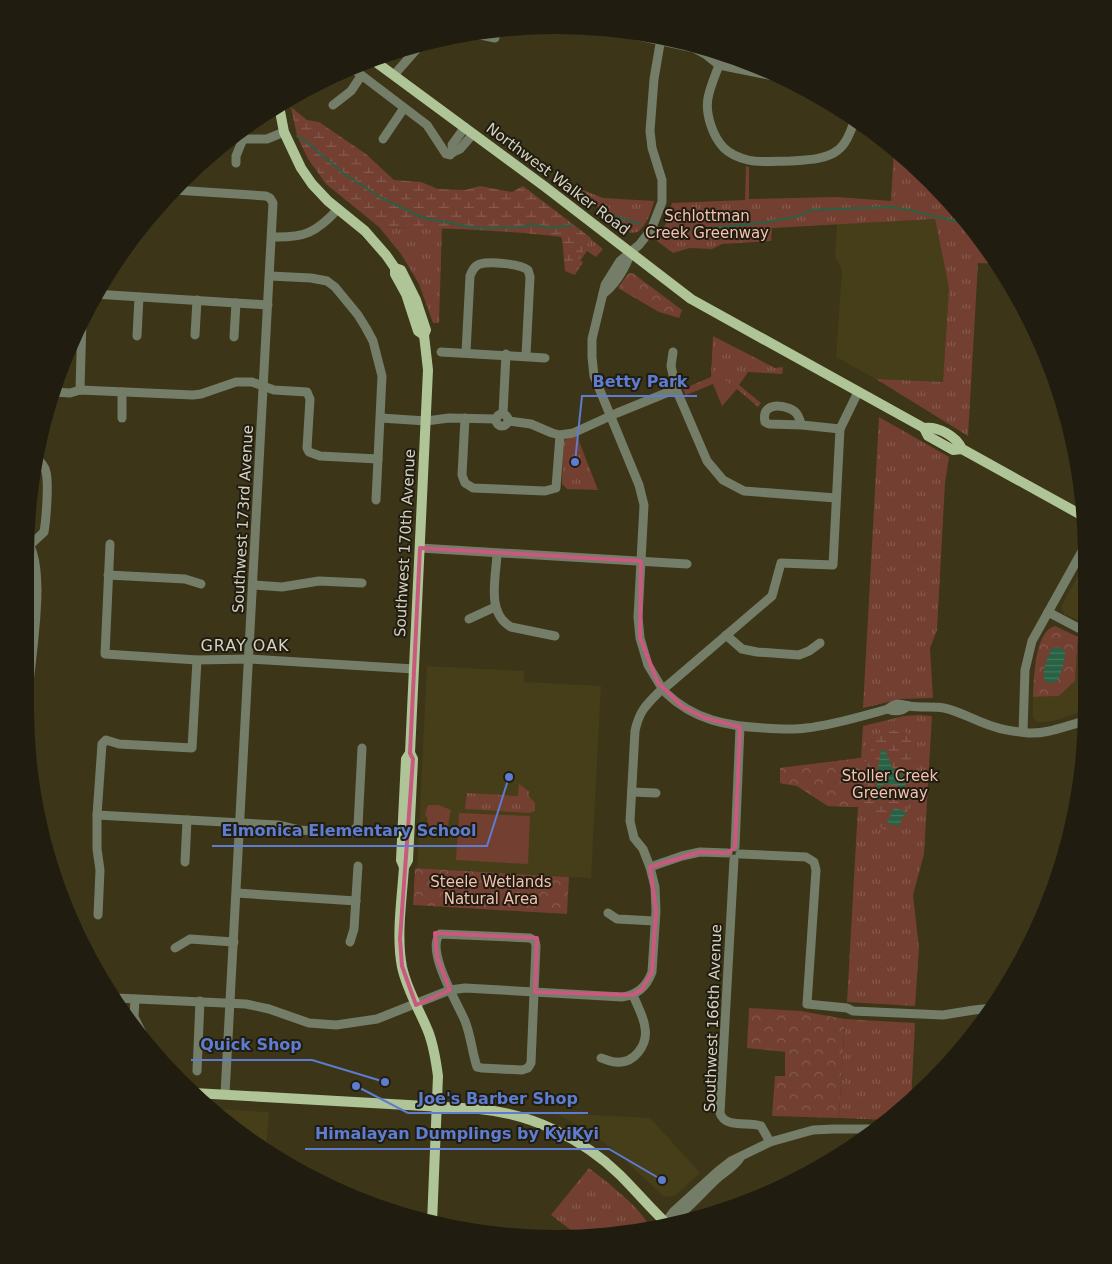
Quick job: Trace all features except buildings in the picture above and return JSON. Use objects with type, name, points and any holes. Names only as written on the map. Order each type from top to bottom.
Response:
[{"type":"main road","name":"Northwest Walker Road","points":[[379,65],[469,130],[691,299],[924,428],[932,427],[957,440],[962,449],[1076,512]]},
{"type":"main road","name":"Southwest 170th Avenue","points":[[280,113],[284,132],[301,168],[312,184],[366,232],[395,268],[401,270],[413,292],[426,330],[424,335],[428,370],[410,753],[413,759],[408,860],[404,867],[400,938],[401,957],[408,985],[428,1030],[438,1076],[432,1215]]},
{"type":"main road","points":[[204,1093],[437,1106],[496,1111],[525,1118],[558,1131],[587,1148],[611,1167],[661,1219]]},
{"type":"street","points":[[660,44],[654,80],[650,131],[652,148],[662,180],[662,202],[651,230],[632,253],[620,262],[605,285],[594,323],[592,339],[594,376],[639,485],[644,505],[638,617],[640,638],[648,665],[663,689],[683,708],[705,718],[740,727],[806,728],[832,724],[888,709],[893,711],[904,709],[908,706],[953,710],[995,727],[1023,732],[1039,733],[1058,730],[1078,724]]},
{"type":"street","points":[[394,76],[412,54]]},
{"type":"street","points":[[709,57],[719,65],[749,71]]},
{"type":"street","points":[[719,65],[708,100],[709,117],[718,140],[725,150],[734,155],[756,162],[821,157],[838,150],[849,135],[852,127]]},
{"type":"street","points":[[358,73],[427,125],[446,154],[450,155],[460,150],[469,130]]},
{"type":"street","points":[[333,105],[351,91],[361,76]]},
{"type":"street","points":[[383,139],[404,108]]},
{"type":"street","points":[[236,163],[236,156],[243,139],[267,139],[284,132]]},
{"type":"street","name":"Southwest 173rd Avenue","points":[[184,191],[266,196],[273,203],[254,585],[225,1094]]},
{"type":"street","points":[[272,237],[296,237],[309,234],[323,224],[338,209]]},
{"type":"street","points":[[466,352],[470,276],[473,269],[479,264],[518,265],[528,270],[530,277],[526,355]]},
{"type":"street","points":[[270,276],[311,278],[327,281],[335,287],[358,315],[372,341],[380,368],[382,387],[376,500]]},
{"type":"street","points":[[104,295],[268,305]]},
{"type":"street","points":[[137,336],[140,297]]},
{"type":"street","points":[[195,335],[197,300]]},
{"type":"street","points":[[234,337],[236,303]]},
{"type":"street","points":[[78,346],[80,390]]},
{"type":"street","points":[[441,352],[526,355],[545,358]]},
{"type":"street","points":[[673,352],[672,366],[676,389],[707,461],[723,480],[744,491],[836,498]]},
{"type":"street","points":[[503,418],[506,354]]},
{"type":"street","points":[[60,392],[80,390],[193,395],[202,394],[236,382],[252,382],[274,390],[307,392],[310,399],[307,448],[309,452],[320,456],[378,459]]},
{"type":"street","points":[[381,418],[426,421],[449,418],[503,418],[530,424],[560,436],[572,434],[676,389]]},
{"type":"street","points":[[122,392],[122,418]]},
{"type":"street","points":[[122,998],[246,1004],[269,1009],[309,1023],[336,1025],[377,1019],[450,990],[464,988],[622,997],[633,995],[642,989],[652,972],[655,921],[654,887],[650,867],[643,849],[634,838],[630,821],[635,731],[638,718],[644,707],[663,689],[772,596],[781,563],[833,565],[840,429],[858,392]]},
{"type":"street","points":[[465,418],[462,475],[465,484],[473,488],[546,491],[556,488],[560,436]]},
{"type":"street","points":[[802,425],[840,429]]},
{"type":"street","points":[[35,539],[44,532],[47,491],[46,472],[42,464]]},
{"type":"street","points":[[110,544],[105,654],[197,660],[250,659],[414,668]]},
{"type":"street","points":[[420,548],[687,564]]},
{"type":"street","points":[[498,554],[495,607],[502,620],[511,627],[556,636]]},
{"type":"street","points":[[1023,732],[1025,670],[1032,641],[1078,558]]},
{"type":"street","points":[[34,562],[37,572],[34,610]]},
{"type":"street","points":[[108,576],[185,580],[201,584]]},
{"type":"street","points":[[254,585],[282,587],[319,581],[362,583]]},
{"type":"street","points":[[468,619],[495,607]]},
{"type":"street","points":[[1048,612],[1078,629]]},
{"type":"street","points":[[726,635],[742,649],[757,652],[799,655],[820,643]]},
{"type":"street","points":[[98,915],[100,870],[97,848],[97,815],[102,744],[106,740],[119,744],[192,748],[197,660]]},
{"type":"street","name":"Southwest 166th Avenue","points":[[740,727],[720,1113],[722,1119],[727,1122],[761,1126],[770,1142]]},
{"type":"street","points":[[97,815],[241,822],[278,825],[299,830],[351,833],[358,826],[362,748]]},
{"type":"street","points":[[632,792],[656,793]]},
{"type":"street","points":[[185,862],[187,820]]},
{"type":"street","points":[[650,867],[700,852],[806,857],[814,862],[816,870],[807,1004],[853,1010],[943,1015],[982,1009]]},
{"type":"street","points":[[350,942],[354,929],[358,866]]},
{"type":"street","points":[[237,893],[356,901]]},
{"type":"street","points":[[608,913],[617,919],[655,921]]},
{"type":"street","points":[[440,934],[530,938],[535,940],[532,1063],[528,1068],[522,1070],[477,1067],[468,1030],[450,990],[437,957],[436,938],[440,934]]},
{"type":"street","points":[[175,948],[190,939],[234,942]]},
{"type":"street","points":[[601,1058],[616,1062],[626,1061],[636,1055],[642,1048],[645,1041],[645,1026],[633,995]]},
{"type":"street","points":[[134,1015],[135,999]]},
{"type":"street","points":[[197,1072],[200,1001]]},
{"type":"street","points":[[681,1215],[720,1177],[734,1167],[740,1158],[770,1142],[813,1130],[834,1128],[865,1129]]},
{"type":"highlighted area","points":[[420,548],[641,561],[640,638],[658,683],[683,707],[705,718],[740,727],[735,847],[728,853],[700,852],[650,867],[656,911],[652,972],[642,989],[633,995],[535,992],[537,938],[435,933],[437,957],[450,990],[416,1005],[402,966],[400,939],[413,759],[410,753]]},
{"type":"shaded area","points":[[935,219],[949,288],[943,383],[876,379],[836,357],[842,270],[835,256],[837,224]]},
{"type":"shaded area","points":[[1078,576],[1078,620],[1064,614],[1061,607]]},
{"type":"shaded area","points":[[1078,637],[1078,713],[1061,719],[1037,722],[1033,717],[1033,697],[1059,696],[1075,681]]},
{"type":"shaded area","points":[[1057,647],[1065,650],[1064,662],[1057,681],[1050,683],[1044,677],[1045,665],[1052,648]]},
{"type":"shaded area","points":[[427,666],[524,671],[524,682],[601,686],[591,878],[417,868]]},
{"type":"shaded area","points":[[884,749],[898,775],[907,775],[903,797],[899,798],[901,791],[898,785],[884,784],[880,787],[881,799],[877,801],[877,775],[881,751]]},
{"type":"shaded area","points":[[895,808],[906,812],[902,817],[901,823],[896,827],[886,820],[891,817],[890,813]]},
{"type":"shaded area","points":[[223,1110],[269,1112],[267,1142]]},
{"type":"shaded area","points":[[555,1113],[650,1118],[700,1173],[676,1195],[670,1197],[663,1196],[613,1149],[586,1130]]},
{"type":"green space","points":[[291,107],[307,120],[319,122],[366,154],[394,180],[421,182],[438,189],[465,190],[480,186],[512,192],[523,186],[591,238],[578,259],[583,262],[575,275],[565,271],[562,237],[458,229],[379,227],[326,184],[308,159],[297,136]]},
{"type":"green space","points":[[893,158],[949,212],[988,264],[978,263],[968,436],[876,379],[943,382],[949,288],[935,219],[772,228],[771,241],[722,244],[712,249],[690,248],[673,253],[657,241],[666,223],[672,203],[745,200],[746,166],[749,167],[749,199],[837,197],[891,201]]},
{"type":"green space","name":"Schlottman Creek Greenway","points":[[576,190],[583,190],[603,198],[654,201],[644,225],[638,232],[630,233]]},
{"type":"green space","points":[[379,227],[442,228],[439,323],[433,323],[419,284],[401,254]]},
{"type":"green space","points":[[582,232],[603,249],[596,257],[587,251],[574,270],[567,265],[561,236]]},
{"type":"green space","points":[[630,273],[634,274],[682,310],[679,318],[659,312],[618,288]]},
{"type":"green space","points":[[713,336],[775,368],[783,367],[782,374],[748,372],[739,385],[761,403],[758,407],[737,389],[722,406],[713,384],[686,395],[683,389],[711,377]]},
{"type":"green space","points":[[723,378],[736,389],[722,406],[713,382]]},
{"type":"green space","points":[[879,417],[949,457],[945,483],[937,630],[930,648],[933,698],[901,699],[863,708]]},
{"type":"green space","points":[[577,436],[598,490],[567,489],[562,484],[563,442],[566,439]]},
{"type":"green space","points":[[1055,626],[1078,637],[1075,681],[1059,696],[1033,697],[1036,657],[1039,646],[1048,630]]},
{"type":"green space","name":"Stoller Creek Greenway","points":[[904,716],[932,716],[924,854],[913,895],[919,948],[915,1006],[847,1002],[858,807],[828,806],[797,786],[780,783],[780,768],[861,758],[863,726]]},
{"type":"green space","points":[[900,729],[907,733],[913,745],[906,817],[899,827],[887,831],[866,811],[860,811],[860,806],[868,789],[868,765],[873,737],[877,734]],"holes":[[[881,752],[888,755],[891,768],[898,775],[907,775],[903,797],[899,798],[900,787],[898,785],[884,784],[880,787],[881,792],[878,782]],[[894,809],[906,812],[902,819],[892,824],[887,819],[891,817],[890,813]]]},
{"type":"green space","points":[[861,758],[869,761],[868,789],[858,807],[828,806],[797,786],[780,783],[780,768]]},
{"type":"green space","points":[[519,784],[530,792],[528,795],[535,803],[535,811],[529,813],[465,809],[467,793],[518,796]]},
{"type":"green space","points":[[429,805],[439,805],[451,810],[446,835],[436,836],[428,831],[427,817],[425,816]]},
{"type":"green space","points":[[459,813],[530,816],[528,864],[456,860]]},
{"type":"green space","name":"Steele Wetlands Natural Area","points":[[415,868],[569,877],[567,914],[413,905]]},
{"type":"green space","points":[[749,1008],[801,1011],[845,1019],[839,1118],[772,1116],[775,1076],[785,1076],[785,1052],[747,1048]]},
{"type":"green space","points":[[845,1019],[915,1023],[912,1090],[877,1120],[839,1118]]},
{"type":"green space","points":[[589,1168],[633,1205],[646,1222],[624,1226],[570,1230],[551,1215]]},
{"type":"waterway","points":[[297,136],[343,173],[381,198],[424,218],[477,228],[523,227],[530,224],[552,228],[572,225]]},
{"type":"waterway","points":[[662,230],[749,224],[795,217],[810,210],[892,207],[957,222]]},
{"type":"waterway","points":[[610,215],[640,224]]},
{"type":"place","name":"Betty Park","points":[[575,462]]},
{"type":"place","name":"Elmonica Elementary School","points":[[509,777]]},
{"type":"place","name":"Quick Shop","points":[[385,1082]]},
{"type":"place","name":"Joe's Barber Shop","points":[[356,1086]]},
{"type":"place","name":"Himalayan Dumplings by KyiKyi","points":[[662,1180]]},
{"type":"district","name":"GRAY OAK","points":[[245,645]]}]
